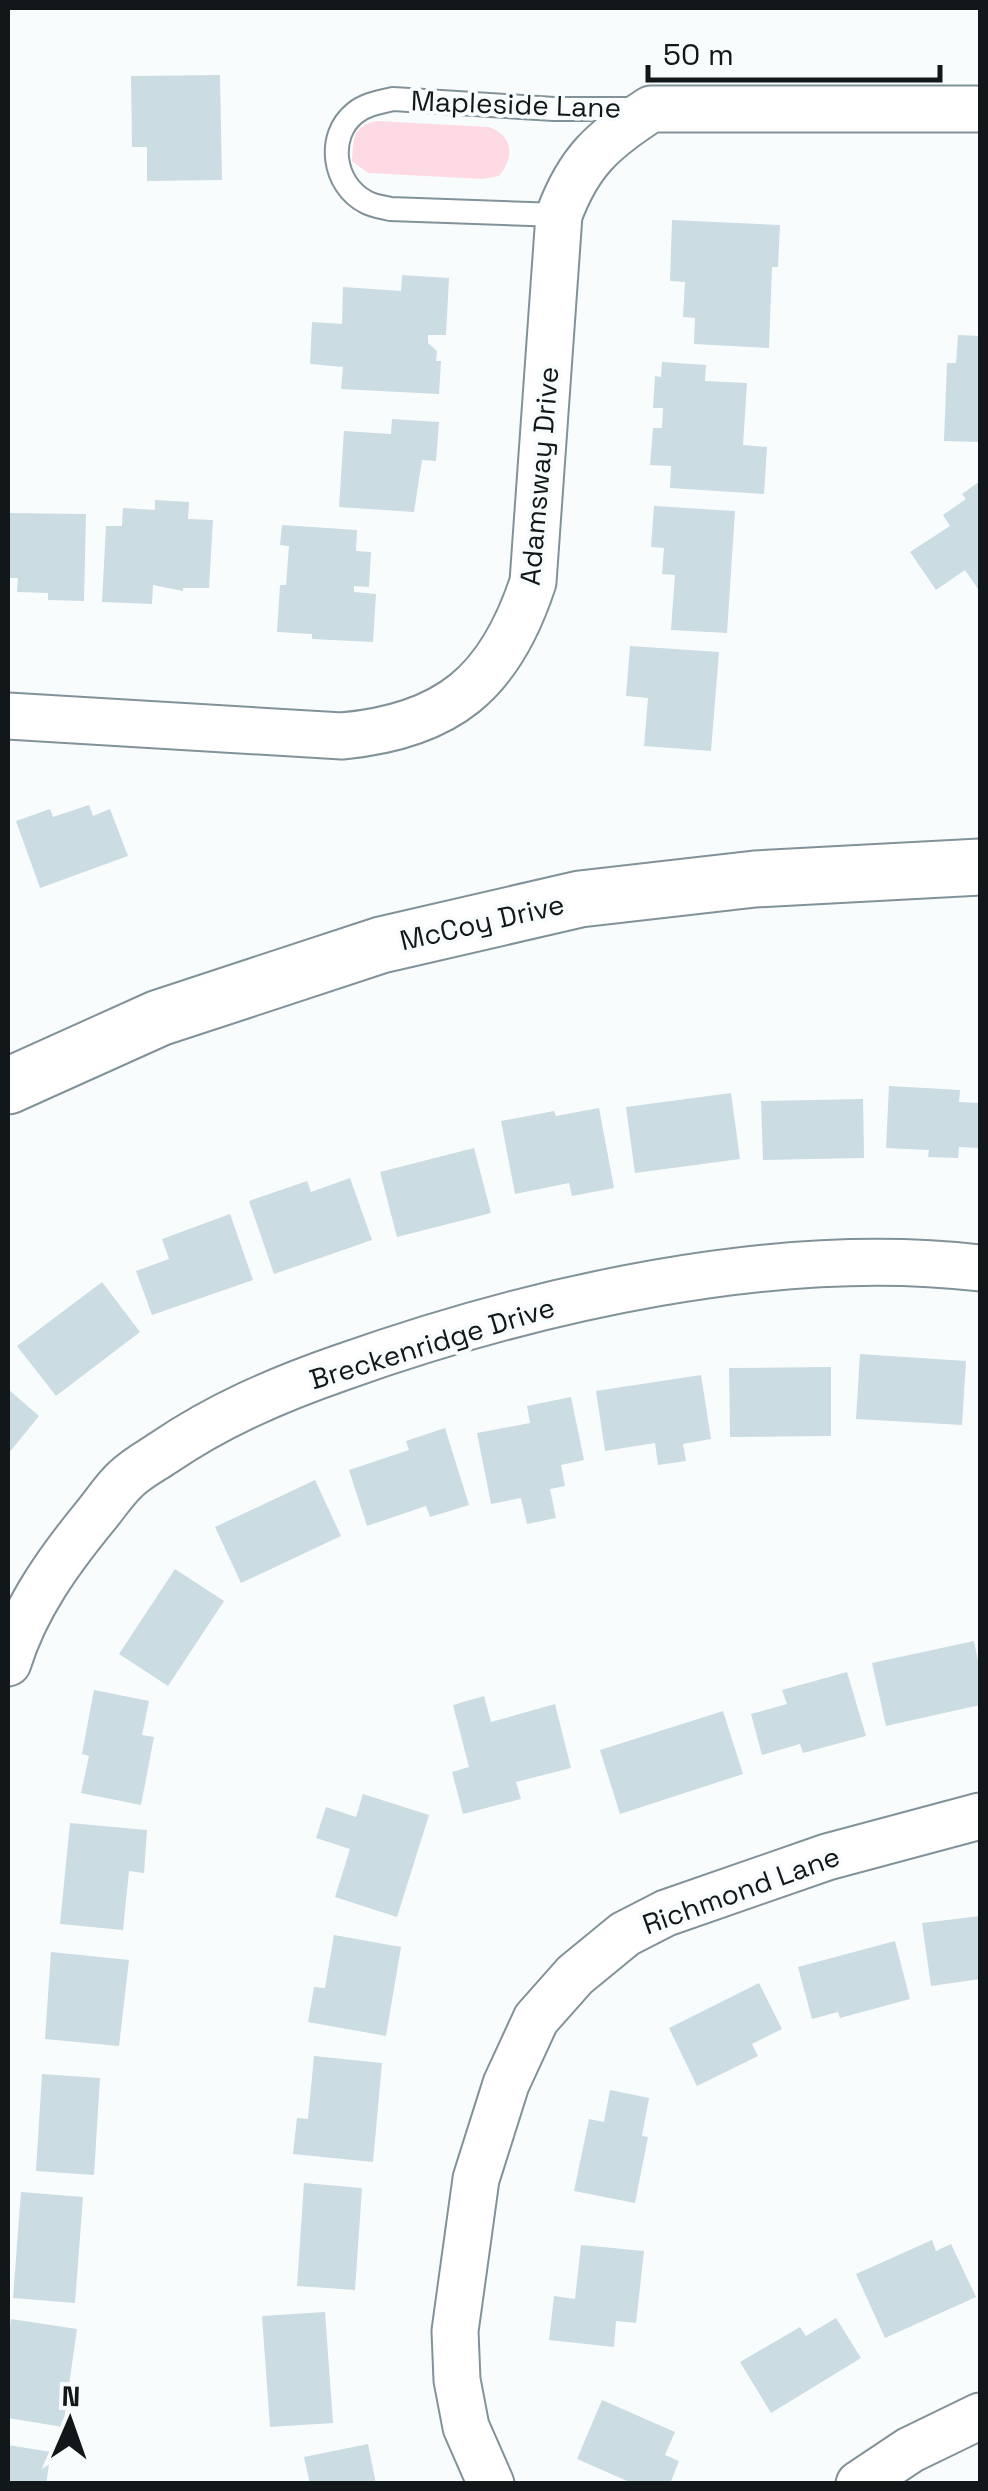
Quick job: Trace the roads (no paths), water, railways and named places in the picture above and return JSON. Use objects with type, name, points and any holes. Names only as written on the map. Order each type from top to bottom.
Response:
[{"type":"street","name":"Mapleside Lane","points":[[652,109],[980,109]]},
{"type":"street","name":"Adamsway Drive","points":[[8,716],[342,736],[417,722],[452,705],[481,682],[502,654],[533,582],[559,215],[570,185],[588,156],[652,109]]},
{"type":"street","name":"McCoy Drive","points":[[8,1086],[159,1018],[380,944],[580,900],[755,880],[980,867]]},
{"type":"street","name":"Breckenridge Drive","points":[[8,1663],[37,1597],[61,1558],[126,1478],[198,1429],[269,1393],[420,1340],[571,1301],[680,1281],[868,1262],[980,1268]]},
{"type":"street","name":"Richmond Lane","points":[[491,2484],[466,2427],[457,2380],[455,2331],[476,2179],[506,2084],[536,2019],[576,1975],[625,1934],[666,1913],[827,1857],[980,1816]]},
{"type":"street","points":[[859,2484],[910,2450],[977,2427]]},
{"type":"lane","name":"Mapleside Lane","points":[[559,215],[390,209],[366,202],[348,187],[338,166],[336,146],[342,128],[356,112],[373,103],[394,99],[554,109],[652,109]]}]
